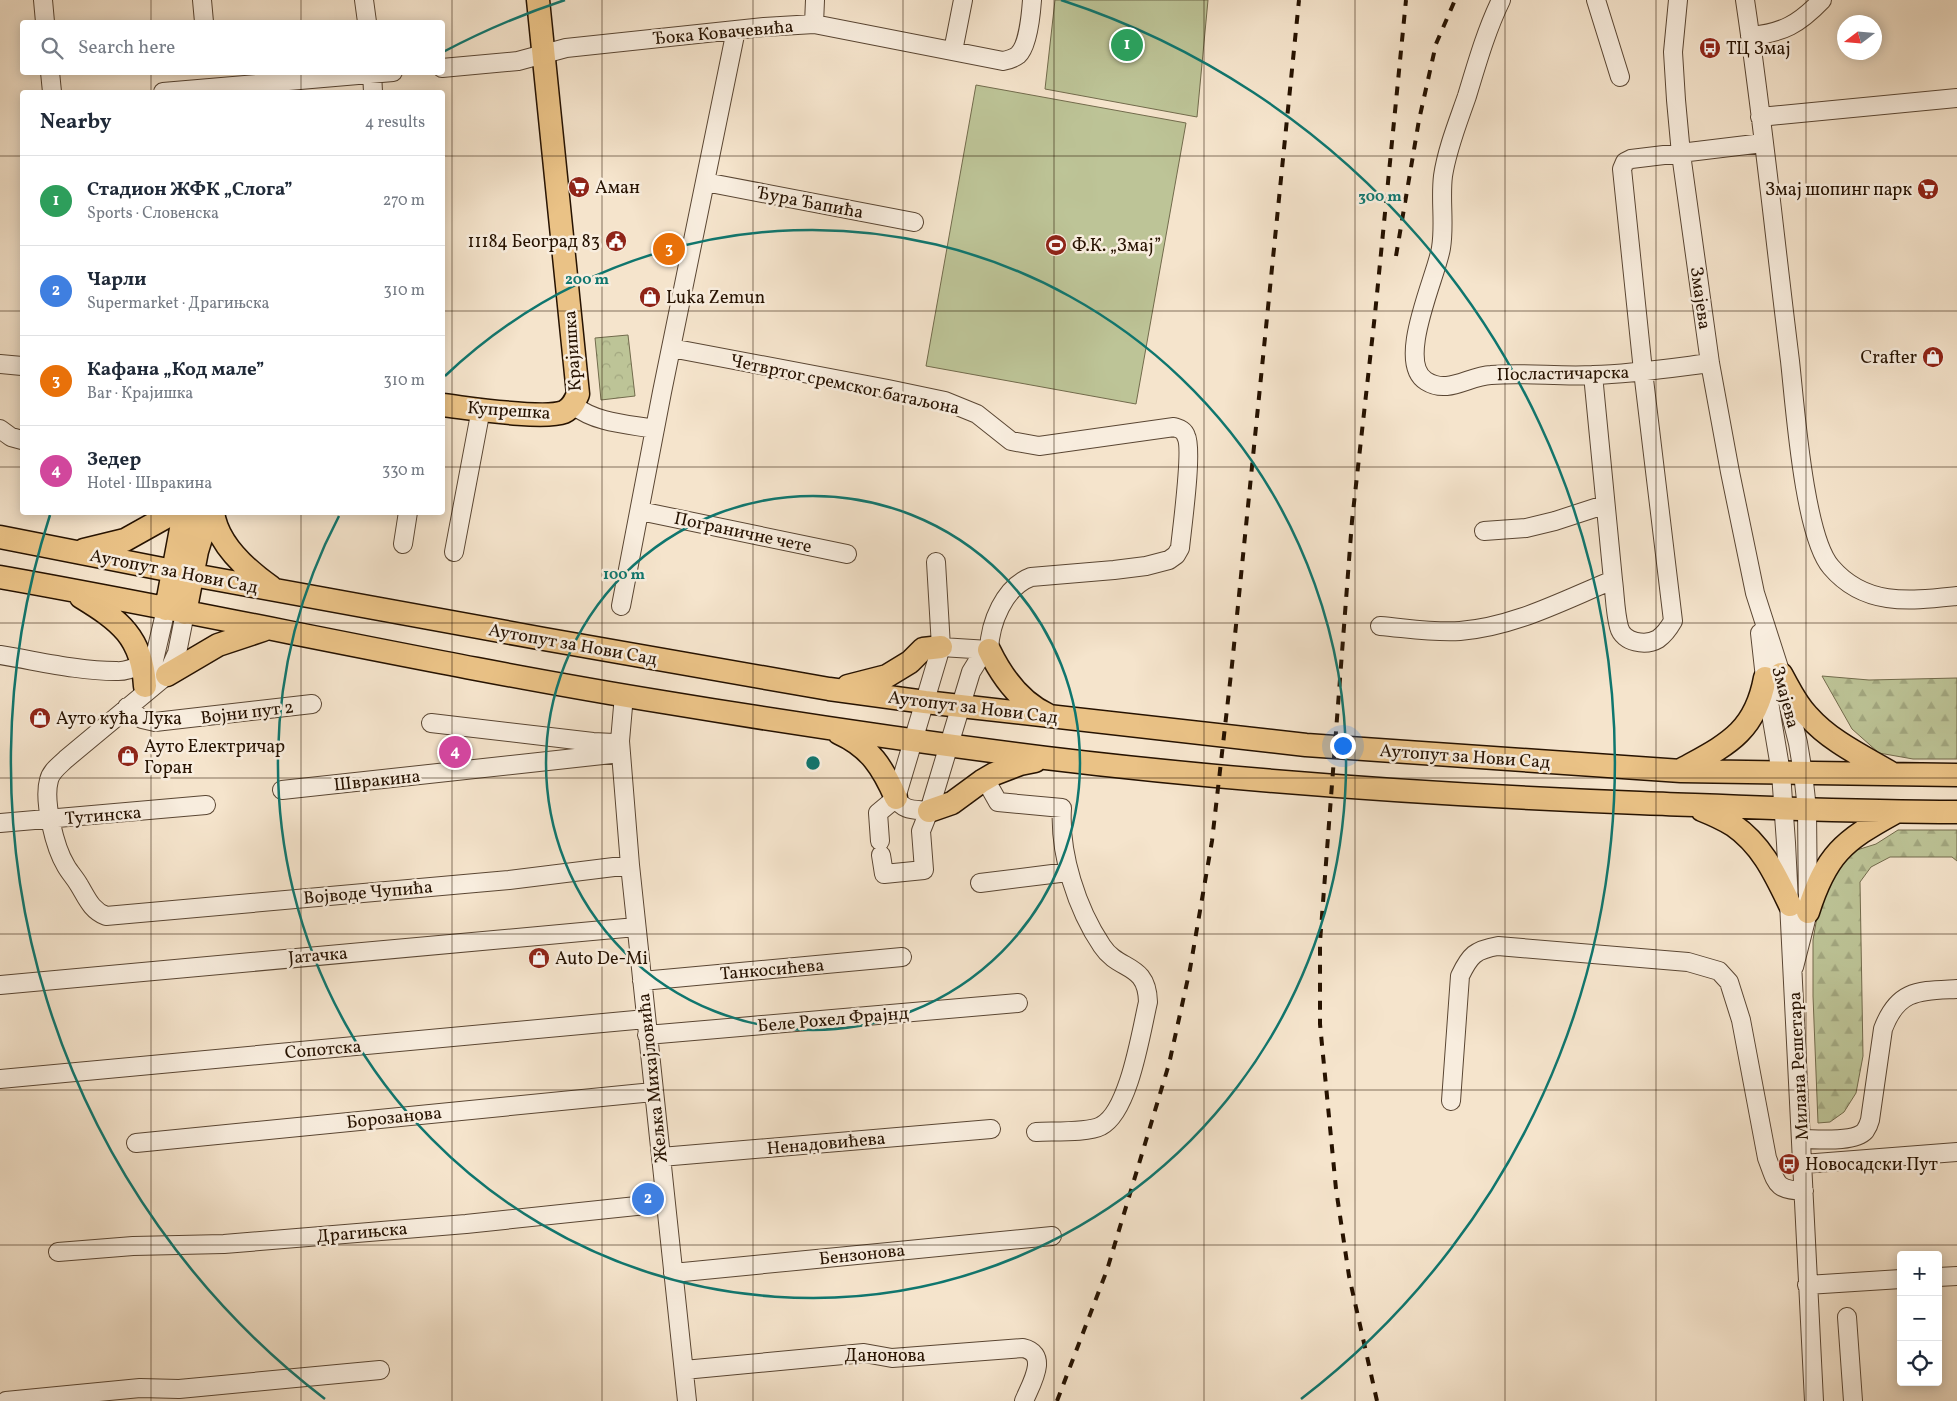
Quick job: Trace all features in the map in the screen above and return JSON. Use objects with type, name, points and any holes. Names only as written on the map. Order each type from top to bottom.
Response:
[{"type":"main road","name":"Крајишка","points":[[538,0],[578,385],[578,394],[573,405]]},
{"type":"main road","name":"Купрешка","points":[[445,405],[545,415],[566,411],[573,405]]},
{"type":"main road","points":[[73,552],[125,540],[170,515]]},
{"type":"main road","points":[[176,611],[183,573],[181,529],[185,515]]},
{"type":"main road","points":[[183,573],[197,551],[208,515]]},
{"type":"main road","points":[[214,515],[216,525],[228,545],[246,568],[274,589]]},
{"type":"main road","name":"Аутопут за Нови Сад","points":[[0,537],[183,573],[829,688],[924,702],[1306,745],[1681,770],[1957,775]]},
{"type":"main road","points":[[0,578],[624,695],[829,728],[1049,758],[1301,783],[1503,797],[1694,806],[1957,812]]},
{"type":"main road","points":[[70,590],[120,624],[132,638],[143,681]]},
{"type":"main road","points":[[167,675],[218,645],[265,629]]},
{"type":"main road","points":[[829,688],[877,680],[910,662],[923,649],[941,647]]},
{"type":"main road","points":[[989,650],[995,663],[1014,691],[1038,710],[1053,717]]},
{"type":"main road","points":[[1681,770],[1726,744],[1748,724],[1773,676],[1808,716],[1841,743],[1894,774]]},
{"type":"main road","points":[[829,728],[852,739],[868,752],[879,764],[896,798]]},
{"type":"main road","points":[[929,811],[952,803],[985,779],[1020,764],[1049,758]]},
{"type":"main road","points":[[1694,806],[1732,824],[1753,841],[1799,909],[1839,850],[1864,829],[1894,812]]},
{"type":"street","points":[[43,0],[45,20]]},
{"type":"street","points":[[202,0],[204,20]]},
{"type":"street","points":[[364,0],[367,20]]},
{"type":"street","points":[[814,0],[814,24]]},
{"type":"street","points":[[953,51],[963,0]]},
{"type":"street","name":"Ђока Ковачевића","points":[[445,68],[510,62],[566,48],[736,30],[814,24],[1003,61],[1019,54],[1031,16],[1032,0]]},
{"type":"street","name":"Посластичарска","points":[[1501,0],[1488,27],[1450,147],[1444,174],[1441,204],[1441,248],[1420,316],[1416,339],[1415,365],[1418,372],[1424,380],[1437,385],[1453,386],[1490,374],[1593,375],[1710,363]]},
{"type":"street","points":[[1596,0],[1620,77]]},
{"type":"street","name":"Змајева","points":[[1678,0],[1673,52],[1681,154],[1710,363],[1730,472],[1792,773]]},
{"type":"street","points":[[1745,0],[1802,462],[1817,543],[1829,566],[1845,581],[1864,592],[1892,600],[1909,601],[1957,596]]},
{"type":"street","points":[[1750,36],[1771,34],[1794,25],[1822,0]]},
{"type":"street","points":[[621,606],[736,30]]},
{"type":"street","points":[[50,75],[52,90]]},
{"type":"street","points":[[174,90],[209,84],[342,75]]},
{"type":"street","points":[[372,75],[374,90]]},
{"type":"street","points":[[1760,117],[1957,98]]},
{"type":"street","points":[[1593,375],[1604,505],[1619,629],[1630,640],[1649,643],[1666,633],[1673,621],[1621,172],[1625,162],[1631,159],[1763,144]]},
{"type":"street","name":"Ђура Ђапића","points":[[705,182],[914,222]]},
{"type":"street","name":"Четвртог сремског батаљона","points":[[671,348],[888,389],[945,402],[972,411],[1017,443],[1039,446],[1174,427],[1182,430],[1187,437],[1189,454],[1180,548],[1176,555],[1169,560],[1146,566],[1031,577],[1022,580],[1004,600],[996,617],[990,638],[989,650]]},
{"type":"street","points":[[0,364],[20,366]]},
{"type":"street","name":"Крајишка","points":[[573,405],[583,413],[602,420],[655,429]]},
{"type":"street","points":[[454,552],[481,409]]},
{"type":"street","points":[[0,429],[11,437],[20,439]]},
{"type":"street","points":[[1484,531],[1526,528],[1604,505]]},
{"type":"street","name":"Пограничне чете","points":[[640,511],[847,554]]},
{"type":"street","points":[[403,544],[408,515]]},
{"type":"street","points":[[936,562],[941,647],[896,798],[878,813],[884,874],[924,870],[921,832],[972,672],[979,659],[989,650]]},
{"type":"street","points":[[1380,626],[1459,632],[1492,627],[1613,580]]},
{"type":"street","points":[[143,681],[167,675],[177,653],[176,611]]},
{"type":"street","points":[[51,820],[47,800],[48,781],[52,772],[127,707],[152,669],[176,611]]},
{"type":"street","points":[[941,647],[989,650]]},
{"type":"street","points":[[0,655],[117,672],[133,669],[143,681]]},
{"type":"street","name":"Жељка Михајловића","points":[[624,695],[621,747],[630,865],[687,1401]]},
{"type":"street","name":"Војни пут 2","points":[[127,707],[142,719],[155,722],[312,704]]},
{"type":"street","points":[[431,723],[614,743],[621,747]]},
{"type":"street","name":"Швракина","points":[[282,790],[621,747]]},
{"type":"street","name":"Милана Решетара","points":[[1792,773],[1784,808],[1799,909]]},
{"type":"street","name":"Милана Решетара","points":[[1792,773],[1807,809],[1794,967],[1807,1286],[1814,1401]]},
{"type":"street","points":[[985,779],[998,802],[1062,808],[1068,872],[1086,917],[1109,955],[1128,966],[1140,976],[1145,982],[1148,991],[1148,1002],[1129,1082],[1124,1096],[1110,1120],[1100,1127],[1089,1129],[1036,1132]]},
{"type":"street","points":[[896,798],[900,805],[909,810],[929,811]]},
{"type":"street","name":"Тутинска","points":[[0,824],[206,805]]},
{"type":"street","name":"Војводе Чупића","points":[[51,820],[66,867],[76,879],[92,907],[106,916],[509,880],[630,865]]},
{"type":"street","points":[[980,883],[1068,872]]},
{"type":"street","name":"Јатачка","points":[[0,985],[636,927]]},
{"type":"street","points":[[1451,1100],[1460,976],[1468,958],[1483,949],[1498,946],[1688,962],[1720,971],[1729,982],[1741,1020],[1766,1158],[1776,1180],[1782,1187],[1786,1190],[1804,1191]]},
{"type":"street","name":"Танкосићева","points":[[642,981],[902,957]]},
{"type":"street","points":[[1802,1139],[1849,1138],[1865,1131],[1870,1120],[1883,1029],[1888,1015],[1895,1005],[1911,994],[1957,989]]},
{"type":"street","name":"Беле Рохел Фрајнд","points":[[647,1027],[1018,1003]]},
{"type":"street","name":"Сопотска","points":[[0,1079],[647,1027]]},
{"type":"street","name":"Борозанова","points":[[136,1143],[653,1092]]},
{"type":"street","name":"Ненадовићева","points":[[661,1157],[991,1129]]},
{"type":"street","points":[[1802,1164],[1957,1152]]},
{"type":"street","name":"Драгињска","points":[[58,1252],[143,1246],[224,1244],[466,1224],[666,1203]]},
{"type":"street","name":"Бензонова","points":[[673,1273],[1052,1236]]},
{"type":"street","points":[[1942,1277],[1957,1276]]},
{"type":"street","points":[[1807,1286],[1897,1279]]},
{"type":"street","points":[[1847,1317],[1854,1401]]},
{"type":"street","name":"Данонова","points":[[684,1370],[864,1353],[892,1358],[1023,1348],[1032,1350],[1036,1356],[1038,1366],[1024,1401]]},
{"type":"street","points":[[6,1401],[140,1388],[179,1389],[380,1370]]},
{"type":"green space","points":[[1055,0],[1208,0],[1197,117],[1045,89]]},
{"type":"green space","name":"Ф.К. „Змај”","points":[[976,85],[1186,123],[1136,404],[926,366]]},
{"type":"green space","points":[[628,335],[635,396],[601,400],[595,338]]},
{"type":"green space","points":[[1822,676],[1869,680],[1957,678],[1957,759],[1913,759],[1879,753],[1852,729]]},
{"type":"green space","points":[[1898,830],[1957,830],[1957,861],[1952,857],[1890,857],[1871,867],[1860,882],[1863,1056],[1856,1093],[1844,1112],[1830,1122],[1818,1123],[1813,996],[1813,940],[1821,894],[1838,869],[1857,850],[1876,844]]},
{"type":"railway","points":[[1057,1401],[1107,1270],[1169,1064],[1190,969],[1212,841],[1232,665],[1299,0]]},
{"type":"railway","points":[[1377,1401],[1349,1276],[1336,1189],[1320,1024],[1320,942],[1352,521],[1375,314],[1406,0]]},
{"type":"railway","points":[[1396,256],[1419,120],[1436,44],[1455,0]]},
{"type":"place","name":"Стадион ЖФК „Слога”","points":[[1127,45]]},
{"type":"place","name":"ТЦ Змај","points":[[1710,48]]},
{"type":"place","name":"Аман","points":[[579,187]]},
{"type":"place","name":"Змај шопинг парк","points":[[1928,189]]},
{"type":"place","name":"11184 Београд 83","points":[[616,241]]},
{"type":"place","name":"Ф.К. „Змај”","points":[[1056,245]]},
{"type":"place","name":"Кафана „Код мале”","points":[[669,249]]},
{"type":"place","name":"Luka Zemun","points":[[650,297]]},
{"type":"place","name":"Crafter","points":[[1933,357]]},
{"type":"place","name":"Ауто кућа Лука","points":[[40,718]]},
{"type":"place","name":"Зедер","points":[[455,752]]},
{"type":"place","name":"Ауто Електричар Горан","points":[[128,756]]},
{"type":"place","name":"Auto De-Mi","points":[[539,958]]},
{"type":"place","name":"Новосадски Пут","points":[[1789,1164]]},
{"type":"place","name":"Чарли","points":[[648,1199]]}]
